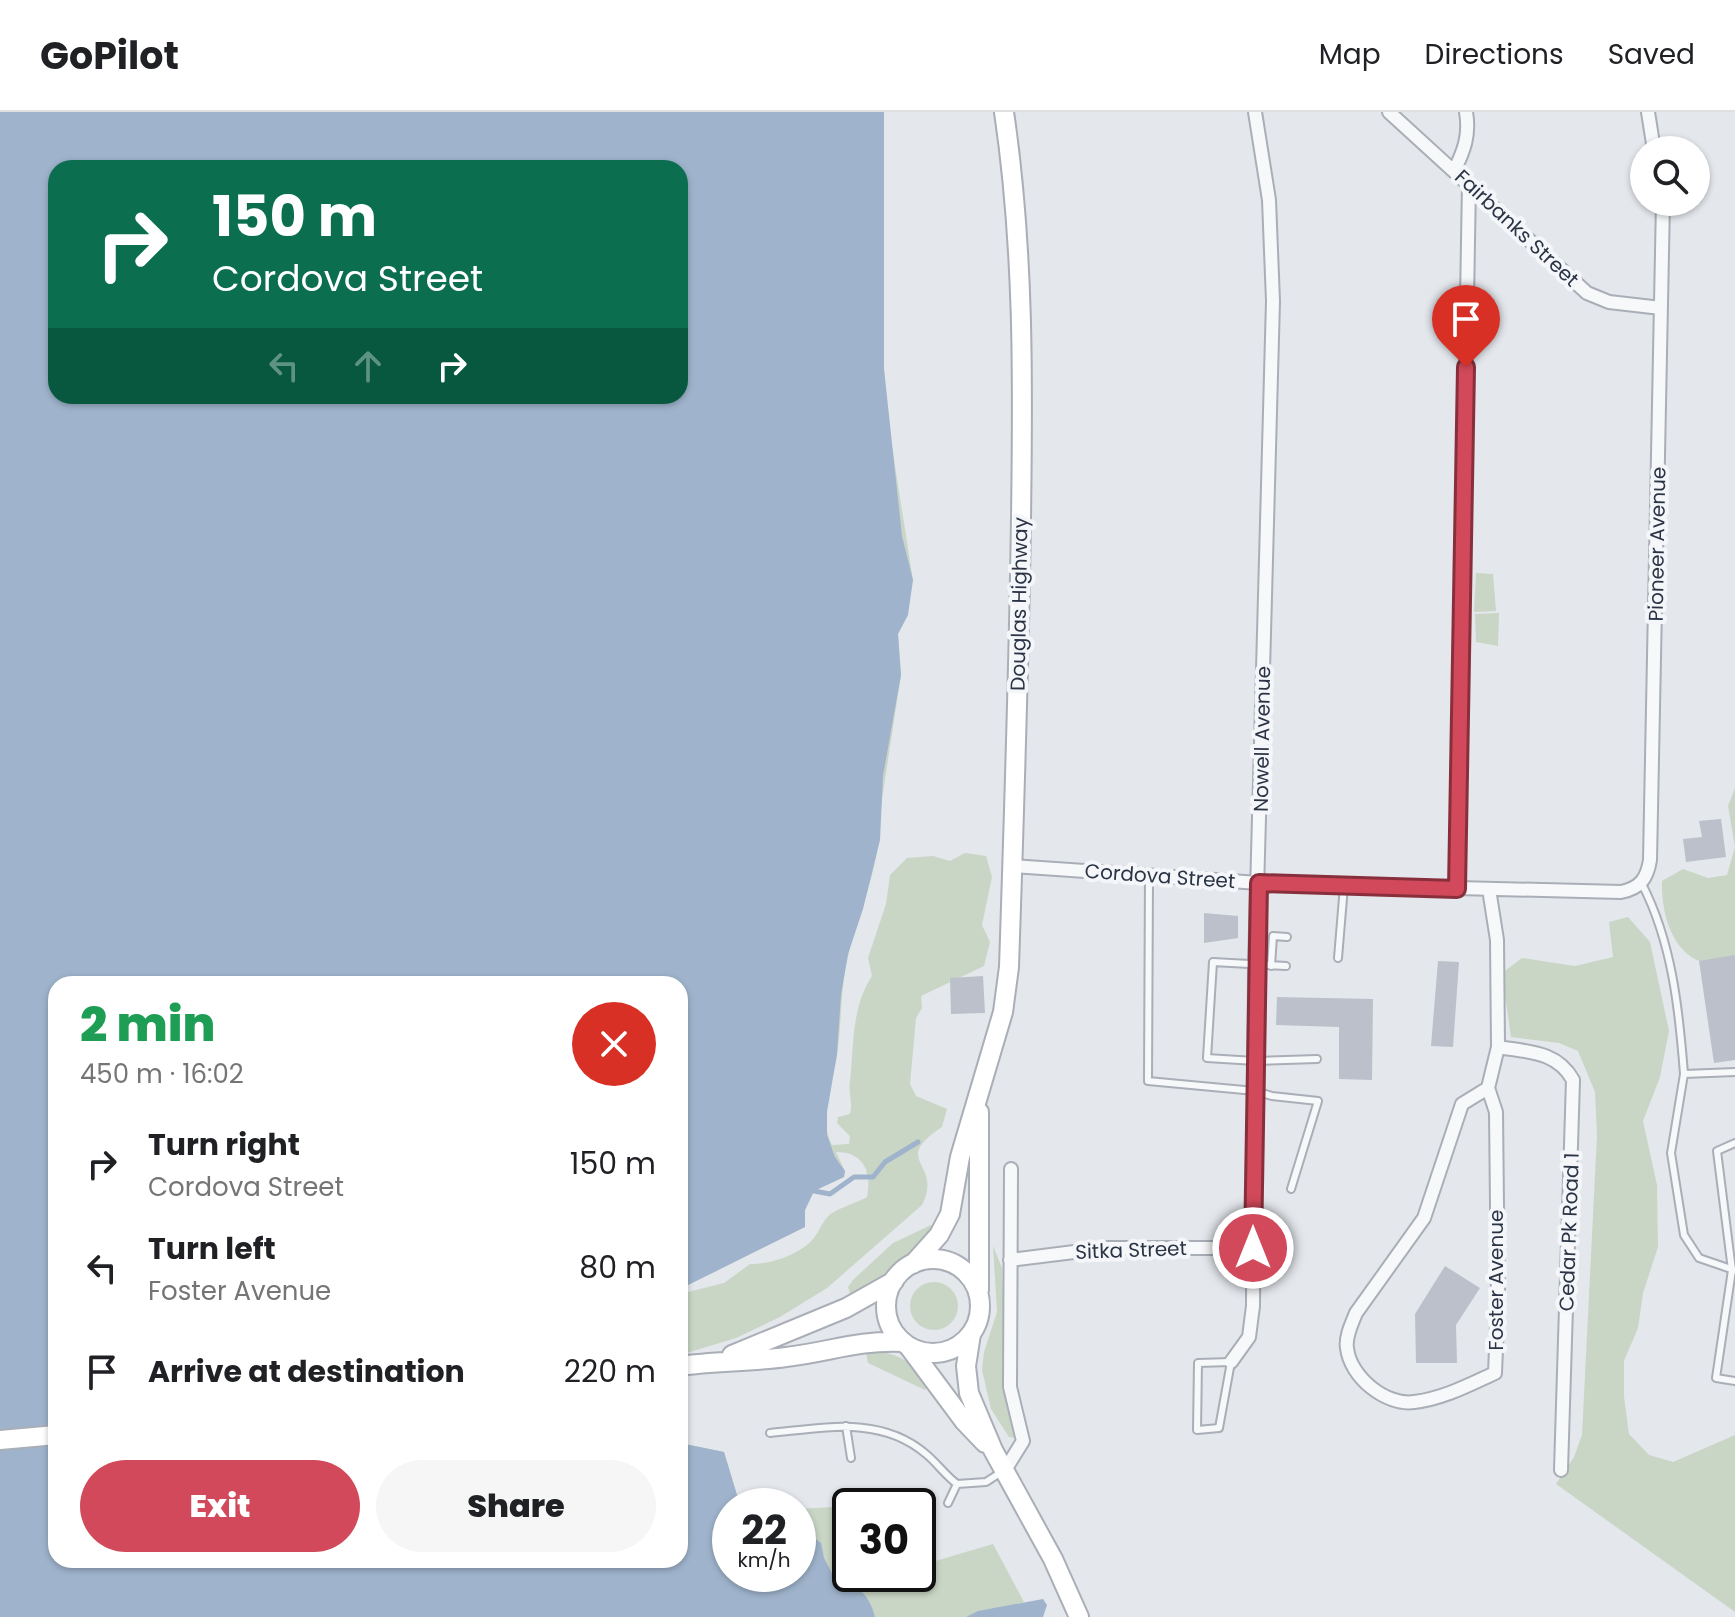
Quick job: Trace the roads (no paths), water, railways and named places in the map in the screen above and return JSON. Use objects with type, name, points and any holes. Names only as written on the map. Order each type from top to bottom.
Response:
[{"type":"main road","name":"Douglas Highway","points":[[913,1264],[939,1235],[950,1214],[960,1157],[1003,1012],[1009,967],[1020,599],[1023,339],[1019,231],[1004,112]]},
{"type":"main road","points":[[979,1093],[980,1310],[971,1334],[966,1366],[969,1393],[993,1450],[1053,1559],[1079,1617]]},
{"type":"main road","points":[[718,1360],[835,1313],[894,1281],[913,1264],[927,1260],[954,1264],[966,1272],[979,1297]]},
{"type":"main road","points":[[894,1281],[888,1294],[889,1320],[964,1421],[993,1450]]},
{"type":"main road","points":[[688,1365],[787,1357],[864,1341],[906,1344],[935,1353],[961,1344],[971,1334]]},
{"type":"main road","points":[[0,1440],[48,1436]]},
{"type":"street","name":"Nowell Avenue","points":[[1231,1362],[1249,1337],[1253,1306],[1255,965],[1273,301],[1269,200],[1255,112]]},
{"type":"street","name":"Fairbanks Street","points":[[1389,112],[1587,293],[1609,302],[1661,308]]},
{"type":"street","points":[[1454,171],[1469,130],[1466,112]]},
{"type":"street","points":[[1648,112],[1652,136]]},
{"type":"street","points":[[1457,889],[1469,183]]},
{"type":"street","name":"Pioneer Avenue","points":[[1642,884],[1650,860],[1663,216]]},
{"type":"street","name":"Cordova Street","points":[[1012,866],[1344,886],[1621,892],[1642,884]]},
{"type":"street","name":"Foster Avenue","points":[[1488,1088],[1462,1104],[1424,1218],[1356,1313],[1350,1330],[1347,1348],[1356,1370],[1370,1386],[1389,1399],[1410,1403],[1437,1397],[1495,1373],[1498,1299],[1496,1112],[1488,1088],[1498,1047],[1497,940],[1489,889]]},
{"type":"street","name":"Cedar Pk Road 1","points":[[1498,1047],[1549,1055],[1567,1070],[1573,1080],[1561,1470]]},
{"type":"street","points":[[1005,1470],[1023,1441],[1010,1387],[1011,1169]]},
{"type":"street","name":"Sitka Street","points":[[1010,1260],[1106,1248],[1253,1248]]},
{"type":"lane","points":[[1149,875],[1148,1081],[1255,1091],[1318,1101],[1291,1189]]},
{"type":"lane","points":[[1642,884],[1654,911],[1679,1001],[1684,1074],[1671,1153],[1684,1235],[1699,1258],[1733,1270]]},
{"type":"lane","points":[[1338,958],[1344,886]]},
{"type":"lane","points":[[1271,966],[1273,936],[1287,937]]},
{"type":"lane","points":[[1286,966],[1213,962],[1207,1058],[1255,1061],[1317,1059]]},
{"type":"lane","points":[[1684,1074],[1735,1072]]},
{"type":"lane","points":[[1735,1143],[1717,1151],[1733,1270],[1716,1378],[1735,1381]]},
{"type":"lane","points":[[1231,1362],[1219,1428],[1197,1430],[1198,1363],[1231,1362]]},
{"type":"lane","points":[[770,1433],[856,1425],[897,1435],[926,1454],[957,1484],[986,1482],[1005,1470]]},
{"type":"lane","points":[[846,1426],[851,1458]]},
{"type":"lane","points":[[948,1503],[957,1484]]},
{"type":"water","points":[[0,112],[884,112],[884,369],[902,536],[913,580],[908,615],[898,634],[901,675],[883,776],[880,840],[848,954],[827,1112],[827,1135],[835,1157],[845,1171],[844,1177],[814,1191],[805,1210],[805,1227],[688,1285],[688,976],[48,976],[48,1568],[688,1568],[688,1445],[724,1452],[735,1488],[712,1488],[712,1592],[816,1592],[816,1539],[821,1543],[832,1573],[832,1592],[861,1592],[875,1617],[0,1617]]},
{"type":"water","points":[[1043,1599],[1047,1605],[1043,1617],[966,1617],[978,1611]]},
{"type":"waterway","points":[[814,1191],[830,1194],[854,1177],[873,1177],[885,1162],[918,1142]]}]
